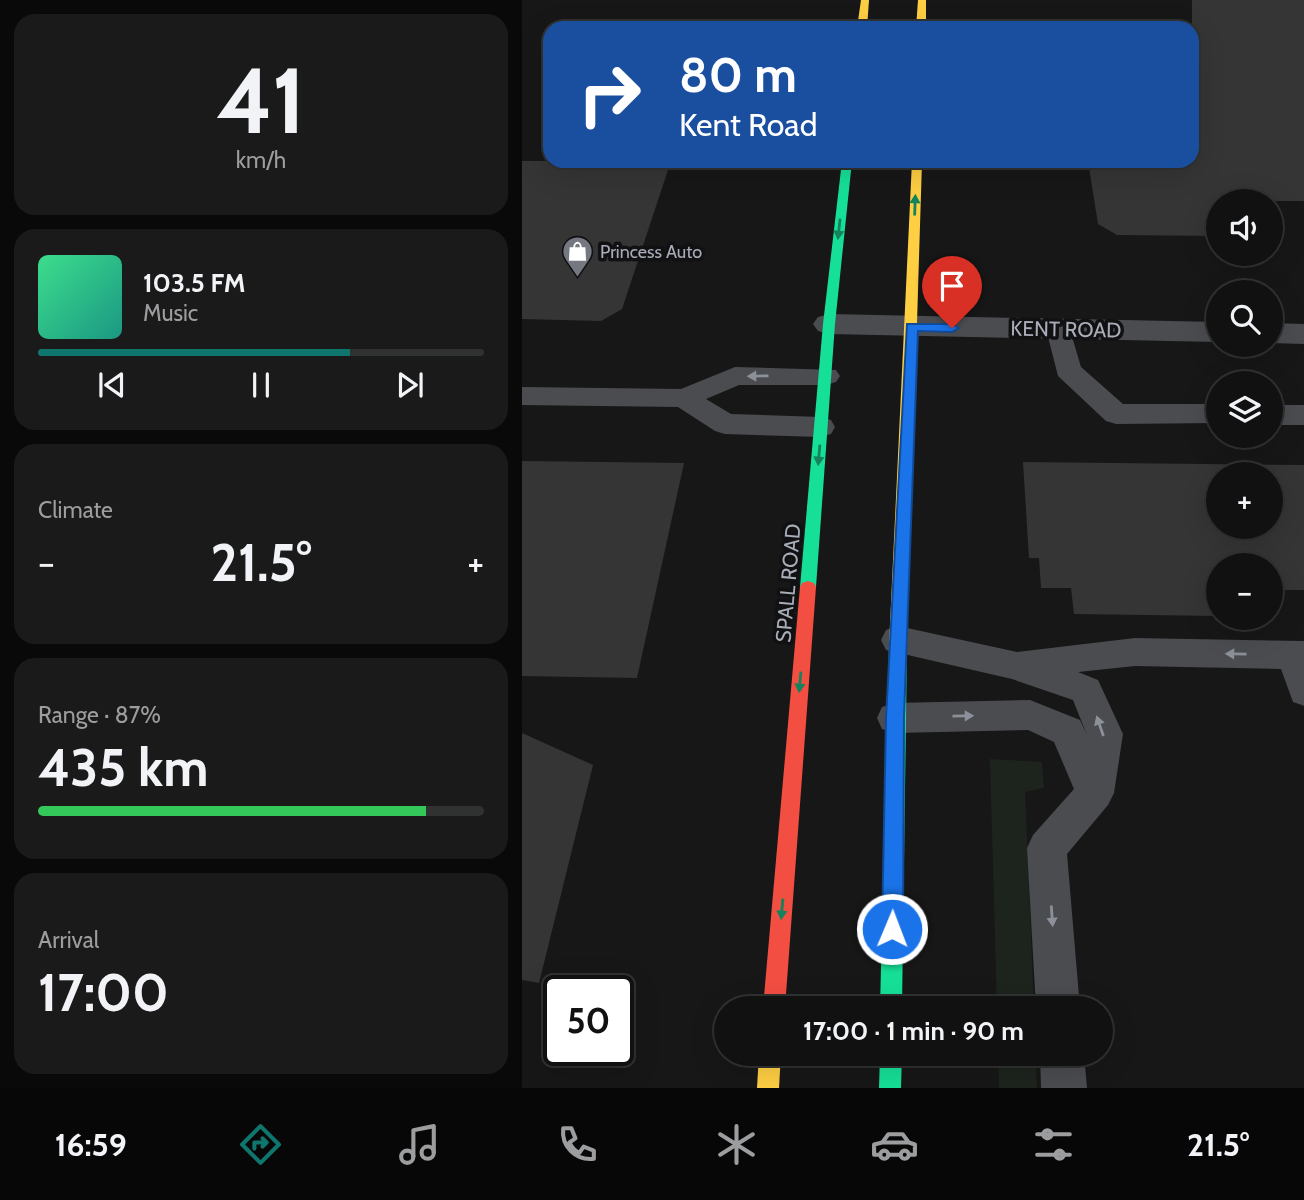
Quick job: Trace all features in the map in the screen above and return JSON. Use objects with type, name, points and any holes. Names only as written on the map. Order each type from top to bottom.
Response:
[{"type":"main road","points":[[863,21],[865,0]]},
{"type":"main road","points":[[921,21],[922,0]]},
{"type":"main road","name":"SPALL ROAD","points":[[775,996],[829,324],[846,168]]},
{"type":"main road","points":[[891,996],[895,718],[917,168]]},
{"type":"main road","points":[[768,1088],[769,1066]]},
{"type":"main road","points":[[890,1088],[891,1066]]},
{"type":"street","name":"KENT ROAD","points":[[829,324],[1206,332]]},
{"type":"street","points":[[1283,333],[1304,334]]},
{"type":"lane","points":[[1059,329],[1068,370],[1116,414],[1206,414]]},
{"type":"lane","points":[[522,396],[684,398],[735,376],[826,376]]},
{"type":"lane","points":[[684,398],[725,424],[821,427]]},
{"type":"lane","points":[[1283,415],[1304,415]]},
{"type":"lane","points":[[898,640],[1013,665],[1086,690],[1105,734],[1095,793],[1047,848],[1057,996]]},
{"type":"lane","points":[[1013,665],[1135,652],[1300,655],[1304,691]]},
{"type":"lane","points":[[895,718],[1030,715],[1067,731],[1095,793]]},
{"type":"lane","points":[[1063,1066],[1064,1088]]},
{"type":"shaded area","points":[[990,759],[1042,762],[1044,788],[1025,792],[1034,996],[997,996]]},
{"type":"shaded area","points":[[998,1066],[1036,1066],[1037,1088],[999,1088]]},
{"type":"building","points":[[1192,0],[1304,0],[1304,201],[1283,201],[1283,189],[1206,189],[1206,236],[1117,235],[1098,224],[1089,168],[1199,168],[1199,21],[1192,21]]},
{"type":"building","name":"Princess Auto","points":[[522,161],[543,161],[543,168],[669,168],[622,309],[601,321],[522,319]]},
{"type":"building","points":[[522,461],[684,463],[637,678],[522,676]]},
{"type":"building","points":[[1023,462],[1206,464],[1206,539],[1283,539],[1283,465],[1304,465],[1304,590],[1283,590],[1283,553],[1206,553],[1206,616],[1074,614],[1071,588],[1041,588],[1039,558],[1029,558]]},
{"type":"building","points":[[522,733],[593,765],[539,983],[522,980]]},
{"type":"traffic: fast","points":[[808,587],[829,324],[846,168]]},
{"type":"traffic: fast","points":[[891,996],[898,645]]},
{"type":"traffic: fast","points":[[890,1088],[891,1066]]},
{"type":"traffic: slow","points":[[863,21],[865,0]]},
{"type":"traffic: slow","points":[[921,21],[922,0]]},
{"type":"traffic: slow","points":[[898,645],[917,168]]},
{"type":"traffic: slow","points":[[768,1088],[769,1066]]},
{"type":"traffic: jam","points":[[775,996],[808,587]]},
{"type":"place","name":"Princess Auto","points":[[577,279]]},
{"type":"route","points":[[892,929],[895,718],[912,327],[952,328]]}]
